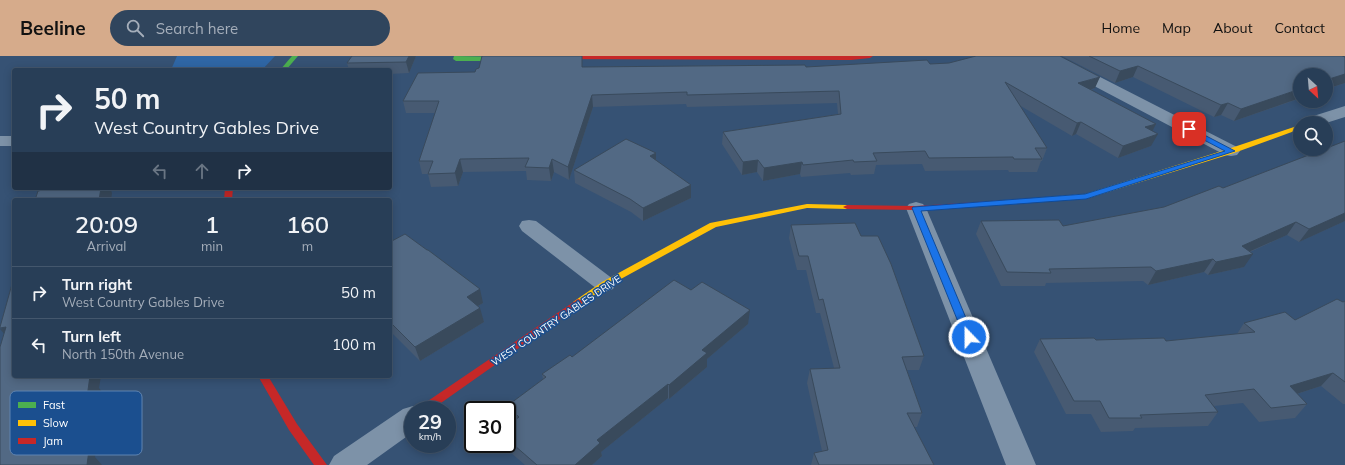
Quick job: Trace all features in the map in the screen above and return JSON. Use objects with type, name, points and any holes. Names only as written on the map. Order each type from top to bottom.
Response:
[{"type":"street","points":[[285,68],[295,56]]},
{"type":"street","points":[[543,58],[843,58],[870,56]]},
{"type":"street","points":[[1048,56],[1231,151]]},
{"type":"street","points":[[457,57],[519,59]]},
{"type":"street","points":[[1330,116],[1345,111]]},
{"type":"street","name":"WEST COUNTRY GABLES DRIVE","points":[[437,401],[605,284],[713,225],[808,206],[916,208],[1086,196],[1231,151],[1293,129]]},
{"type":"street","points":[[0,141],[12,141]]},
{"type":"street","points":[[916,208],[1021,465]]},
{"type":"street","points":[[529,226],[605,284]]},
{"type":"street","points":[[264,378],[293,428],[321,465]]},
{"type":"street","points":[[344,465],[404,423]]},
{"type":"shaded area","points":[[177,56],[275,56],[264,68],[172,68]]},
{"type":"building","points":[[352,56],[409,56],[406,62],[347,63]]},
{"type":"building","points":[[482,56],[582,56],[582,67],[805,65],[806,67],[927,60],[930,64],[949,63],[976,56],[1060,56],[1100,77],[1078,83],[1156,124],[1145,127],[1158,134],[1123,146],[1081,122],[1077,123],[1005,82],[1047,148],[1035,148],[1042,159],[1014,159],[1013,157],[929,158],[925,151],[873,153],[877,161],[854,162],[853,160],[803,165],[802,162],[764,168],[758,160],[743,162],[723,132],[841,114],[839,91],[687,95],[687,92],[592,95],[568,167],[552,159],[549,168],[525,167],[529,158],[460,159],[455,173],[428,174],[433,161],[419,161],[439,101],[403,101],[418,73],[475,72],[476,69],[479,68]]},
{"type":"building","points":[[1089,56],[1345,57],[1345,74],[1333,78],[1333,68],[1293,68],[1293,91],[1241,109],[1228,103],[1221,105],[1138,66],[1120,71]]},
{"type":"building","points":[[626,139],[656,153],[650,156],[691,185],[643,208],[630,199],[574,170]]},
{"type":"building","points":[[1345,141],[1345,213],[1309,229],[1296,222],[1242,246],[1253,254],[1216,262],[1213,259],[1156,271],[1151,267],[1049,269],[1051,273],[1007,272],[981,221],[1059,220],[1063,226],[1164,207],[1219,186],[1223,188],[1306,156],[1333,156],[1333,146]]},
{"type":"building","points":[[101,190],[99,198],[36,198],[38,191]]},
{"type":"building","points":[[855,223],[861,236],[878,236],[891,264],[924,356],[902,357],[922,413],[907,413],[934,465],[819,465],[814,453],[828,450],[810,369],[840,368],[823,299],[819,300],[808,256],[799,256],[791,225]]},
{"type":"building","points":[[405,234],[480,289],[467,297],[480,308],[415,347],[392,324],[392,241]]},
{"type":"building","points":[[674,280],[691,290],[702,282],[750,310],[702,350],[707,353],[669,385],[668,384],[597,440],[600,443],[575,465],[537,465],[516,447],[516,419],[519,417],[516,414],[516,401],[514,401],[546,377],[542,374],[570,355],[572,357]]},
{"type":"building","points":[[12,284],[12,378],[90,378],[88,391],[10,391],[10,455],[88,455],[87,465],[0,465],[0,347],[6,327],[0,327]]},
{"type":"building","points":[[1337,299],[1343,302],[1345,301],[1345,382],[1333,373],[1290,386],[1307,404],[1271,408],[1254,389],[1205,395],[1218,412],[1140,415],[1142,418],[1109,418],[1100,401],[1074,401],[1040,339],[1094,338],[1096,340],[1164,338],[1166,341],[1255,332],[1244,323],[1285,312],[1295,320]]},
{"type":"traffic: fast","points":[[285,68],[295,56]]},
{"type":"traffic: fast","points":[[457,56],[456,59],[511,59]]},
{"type":"traffic: slow","points":[[1036,200],[1086,196],[1231,151],[1293,129]]},
{"type":"traffic: slow","points":[[578,302],[605,284],[713,225],[807,206],[847,207]]},
{"type":"traffic: jam","points":[[552,58],[851,58],[870,56]]},
{"type":"traffic: jam","points":[[228,198],[229,190]]},
{"type":"traffic: jam","points":[[847,207],[916,208],[1036,200]]},
{"type":"traffic: jam","points":[[436,401],[578,302]]},
{"type":"traffic: jam","points":[[264,378],[293,427],[321,465]]},
{"type":"route","points":[[969,337],[916,208],[1086,196],[1231,151],[1189,129]]}]
